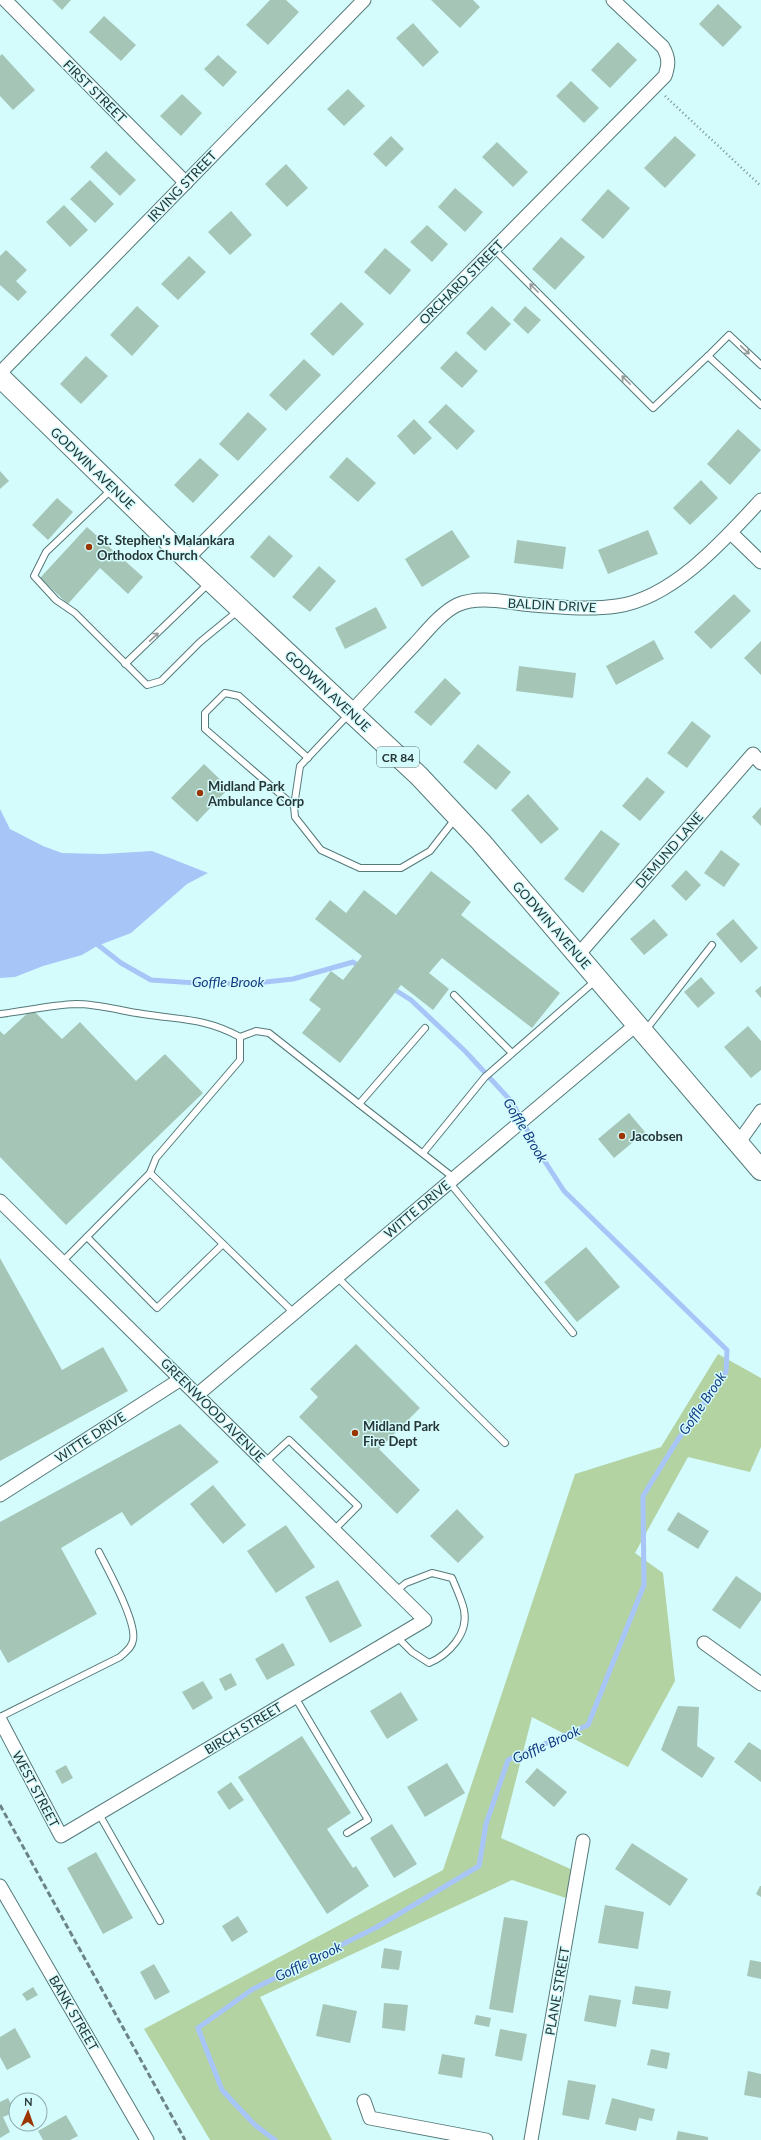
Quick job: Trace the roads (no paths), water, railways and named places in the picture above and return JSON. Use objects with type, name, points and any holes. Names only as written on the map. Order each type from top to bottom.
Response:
[{"type":"main road","name":"GODWIN AVENUE","points":[[0,377],[187,560],[419,776],[457,816],[598,978],[761,1170]]},
{"type":"street","name":"FIRST STREET","points":[[5,0],[186,183]]},
{"type":"street","name":"IRVING STREET","points":[[0,373],[364,0]]},
{"type":"street","name":"ORCHARD STREET","points":[[187,560],[665,76],[668,66],[668,57],[663,47],[613,0]]},
{"type":"street","name":"BALDIN DRIVE","points":[[350,713],[437,621],[457,606],[479,600],[588,608],[618,606],[643,599],[668,586],[731,533],[761,500]]},
{"type":"street","points":[[731,533],[761,562]]},
{"type":"street","name":"DEMUND LANE","points":[[578,955],[753,754],[761,763]]},
{"type":"street","name":"WITTE DRIVE","points":[[197,1395],[452,1180],[641,1028]]},
{"type":"street","points":[[738,1142],[761,1111]]},
{"type":"street","name":"GREENWOOD AVENUE","points":[[0,1201],[425,1620]]},
{"type":"street","name":"WITTE DRIVE","points":[[0,1495],[181,1379]]},
{"type":"street","name":"BIRCH STREET","points":[[61,1836],[425,1620]]},
{"type":"street","points":[[704,1643],[761,1684]]},
{"type":"street","name":"WEST STREET","points":[[0,1719],[61,1836]]},
{"type":"street","name":"PLANE STREET","points":[[531,2140],[583,1841]]},
{"type":"street","name":"BANK STREET","points":[[0,1886],[147,2140]]},
{"type":"street","points":[[364,2101],[370,2118],[486,2140]]},
{"type":"lane","points":[[494,249],[654,408],[729,335],[761,365]]},
{"type":"lane","points":[[708,356],[761,405]]},
{"type":"lane","points":[[113,488],[46,552],[34,576],[56,600],[75,613],[147,685],[161,681],[200,642],[240,609]]},
{"type":"lane","points":[[125,664],[210,581]]},
{"type":"lane","points":[[294,806],[205,729],[205,713],[225,693],[239,696],[308,758]]},
{"type":"lane","points":[[350,713],[300,766],[294,806],[295,817],[321,850],[360,868],[401,868],[430,851],[457,816]]},
{"type":"lane","points":[[641,1028],[712,945]]},
{"type":"lane","points":[[423,1153],[492,1070],[598,978]]},
{"type":"lane","points":[[454,995],[512,1053]]},
{"type":"lane","points":[[0,1014],[77,1004],[100,1006],[143,1014],[193,1019],[225,1029],[240,1037],[256,1031],[269,1033],[423,1153],[452,1180],[573,1333]]},
{"type":"lane","points":[[359,1104],[425,1028]]},
{"type":"lane","points":[[62,1262],[150,1173],[156,1158],[240,1060],[240,1037]]},
{"type":"lane","points":[[150,1173],[294,1313]]},
{"type":"lane","points":[[87,1237],[157,1308],[223,1244]]},
{"type":"lane","points":[[337,1277],[505,1443]]},
{"type":"lane","points":[[265,1462],[289,1440],[358,1506],[334,1530]]},
{"type":"lane","points":[[0,1719],[120,1657],[130,1648],[134,1639],[127,1610],[99,1552]]},
{"type":"lane","points":[[396,1591],[406,1583],[432,1573],[452,1578],[465,1611],[461,1636],[442,1657],[429,1663],[412,1652],[397,1636]]},
{"type":"lane","points":[[295,1697],[368,1820],[347,1834]]},
{"type":"lane","points":[[98,1814],[160,1921]]},
{"type":"water","points":[[0,809],[10,829],[43,846],[62,853],[103,854],[152,851],[208,873],[187,884],[131,933],[97,946],[82,955],[43,966],[15,977],[0,978]]},
{"type":"waterway","name":"Goffle Brook","points":[[93,941],[121,963],[151,980],[247,984],[293,979],[353,962],[360,967]]},
{"type":"waterway","name":"Goffle Brook","points":[[275,2140],[255,2125],[222,2090],[198,2028],[253,1989],[377,1927],[479,1866],[486,1824],[508,1760],[588,1725],[644,1585],[643,1496],[677,1441],[726,1372],[727,1350],[564,1191],[540,1154],[512,1102],[466,1052],[411,1000],[392,988]]},
{"type":"railway","points":[[0,1805],[185,2140]]},
{"type":"place","name":"St. Stephen's Malankara Orthodox Church","points":[[89,547]]},
{"type":"place","name":"Midland Park Ambulance Corp","points":[[200,793]]},
{"type":"place","name":"Jacobsen","points":[[622,1136]]},
{"type":"place","name":"Midland Park Fire Dept","points":[[355,1433]]}]
